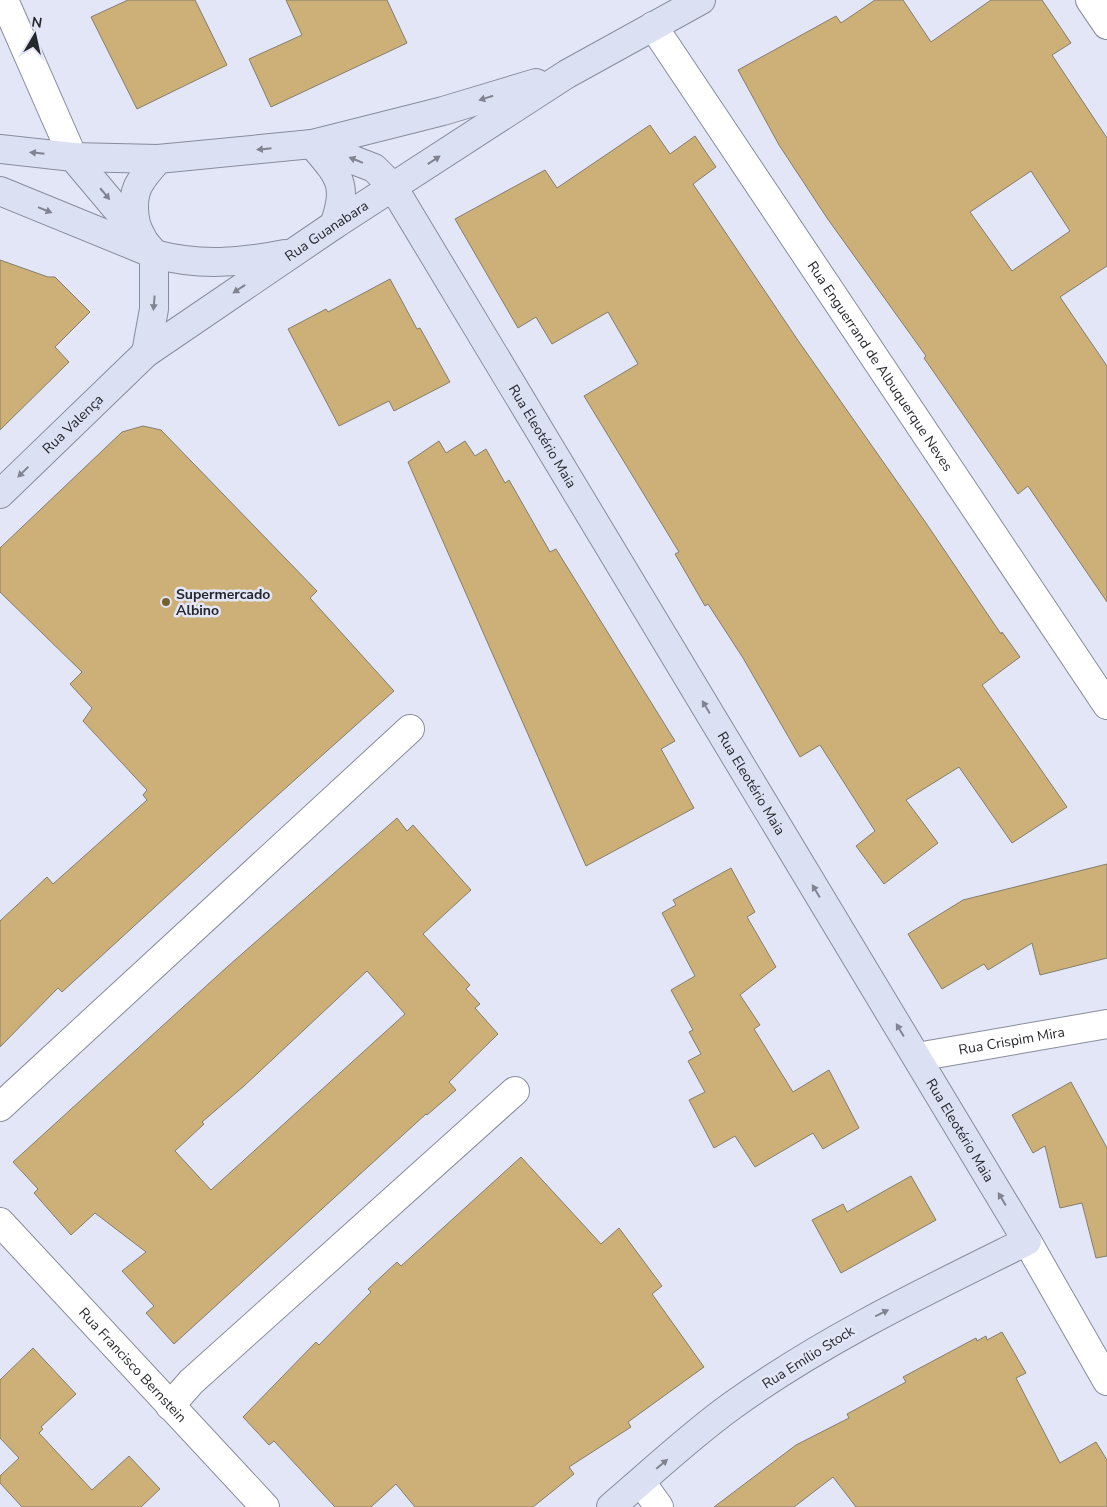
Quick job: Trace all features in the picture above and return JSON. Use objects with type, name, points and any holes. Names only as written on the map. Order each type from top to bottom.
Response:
[{"type":"main road","name":"Rua Guanabara","points":[[0,191],[154,254],[176,260],[232,263],[294,252],[566,74],[701,0]]},
{"type":"main road","name":"Rua Guanabara","points":[[0,149],[73,157],[158,159],[312,144],[442,111],[566,74]]},
{"type":"main road","points":[[312,144],[336,172],[342,189],[340,208],[334,225]]},
{"type":"main road","name":"Rua Eleotério Maia","points":[[312,144],[374,168],[393,187],[1027,1241]]},
{"type":"main road","points":[[73,157],[154,254]]},
{"type":"main road","points":[[146,353],[154,310],[154,254],[138,231],[133,211],[139,182],[158,159]]},
{"type":"main road","name":"Rua Valença","points":[[0,494],[146,353],[294,252]]},
{"type":"main road","name":"Rua Emílio Stock","points":[[611,1507],[732,1406],[801,1359],[871,1319],[1027,1241]]},
{"type":"street","points":[[4,0],[73,157]]},
{"type":"street","points":[[1090,0],[1107,24]]},
{"type":"street","name":"Rua Enguerrand de Albuquerque Neves","points":[[653,26],[1107,705]]},
{"type":"street","points":[[0,1107],[410,729]]},
{"type":"street","name":"Rua Crispim Mira","points":[[917,1057],[1107,1024]]},
{"type":"street","points":[[170,1406],[191,1382],[515,1090]]},
{"type":"street","name":"Rua Francisco Bernstein","points":[[0,1222],[265,1507]]},
{"type":"street","name":"Rua Eleotério Maia","points":[[1027,1241],[1107,1380]]},
{"type":"street","points":[[641,1482],[659,1507]]},
{"type":"building","points":[[128,0],[195,0],[227,65],[137,109],[91,17]]},
{"type":"building","points":[[286,0],[387,0],[407,43],[271,107],[249,59],[302,35]]},
{"type":"building","points":[[875,0],[903,0],[931,42],[991,0],[1042,0],[1071,43],[1052,55],[1107,138],[1107,266],[1060,297],[1107,366],[1107,602],[1028,486],[1018,494],[924,358],[926,356],[827,218],[779,145],[738,70],[836,16],[841,23]],"holes":[[[1031,171],[1070,231],[1012,271],[970,212]]]},
{"type":"building","points":[[650,125],[670,154],[695,136],[716,167],[693,184],[797,339],[1001,634],[1002,632],[1020,657],[982,685],[1067,807],[1012,843],[959,767],[906,800],[938,843],[884,884],[856,846],[875,831],[820,745],[800,757],[743,658],[708,604],[705,606],[675,554],[679,552],[584,396],[638,364],[608,312],[552,344],[536,317],[518,328],[455,219],[545,170],[557,188]]},
{"type":"building","points":[[0,260],[48,277],[55,277],[90,312],[55,347],[69,362],[0,430]]},
{"type":"building","points":[[390,279],[417,329],[420,328],[450,382],[394,411],[389,401],[339,426],[288,329],[326,309],[328,312]]},
{"type":"building","points":[[143,426],[161,430],[317,591],[310,598],[394,691],[62,992],[58,988],[0,1047],[0,921],[47,877],[53,884],[147,800],[143,795],[147,790],[83,721],[92,708],[70,684],[82,672],[0,592],[0,548],[122,432]]},
{"type":"building","points":[[439,441],[446,453],[465,441],[475,456],[486,449],[505,483],[509,480],[550,552],[556,549],[675,741],[661,749],[694,808],[586,866],[408,462]]},
{"type":"building","points":[[397,818],[407,831],[413,825],[471,890],[423,934],[470,985],[466,989],[480,1004],[475,1008],[498,1034],[449,1082],[456,1090],[426,1114],[174,1344],[146,1313],[154,1306],[122,1271],[146,1252],[95,1213],[71,1235],[34,1193],[38,1189],[13,1162],[227,967]],"holes":[[[367,971],[405,1014],[211,1190],[175,1151],[204,1124],[202,1122],[244,1086]]]},
{"type":"building","points":[[1107,864],[1107,958],[1040,975],[1032,943],[988,970],[984,964],[942,989],[908,934],[963,900]]},
{"type":"building","points":[[731,868],[755,912],[747,917],[776,967],[740,995],[760,1025],[754,1029],[793,1092],[829,1070],[859,1128],[823,1149],[813,1133],[755,1167],[735,1136],[714,1148],[689,1100],[705,1092],[688,1061],[701,1054],[689,1032],[693,1030],[671,990],[695,976],[662,913],[676,905],[673,900]]},
{"type":"building","points":[[1071,1082],[1107,1148],[1107,1256],[1096,1258],[1082,1203],[1060,1208],[1045,1146],[1033,1153],[1012,1115]]},
{"type":"building","points":[[521,1157],[601,1244],[619,1228],[662,1286],[652,1294],[704,1367],[628,1422],[631,1427],[569,1467],[574,1474],[533,1507],[415,1507],[396,1484],[371,1507],[335,1507],[274,1441],[269,1445],[243,1417],[316,1342],[319,1345],[371,1292],[368,1289],[397,1262],[401,1266]]},
{"type":"building","points":[[911,1176],[936,1220],[841,1273],[812,1220],[843,1204],[847,1212]]},
{"type":"building","points":[[1002,1332],[1026,1373],[1016,1378],[1060,1463],[1096,1442],[1107,1460],[1107,1507],[856,1507],[833,1477],[794,1507],[714,1507],[796,1445],[849,1418],[847,1414],[906,1382],[903,1377],[976,1338],[977,1341],[986,1336],[987,1340]]},
{"type":"building","points":[[33,1348],[76,1394],[41,1427],[43,1429],[39,1433],[92,1490],[129,1456],[160,1489],[141,1507],[22,1507],[0,1483],[0,1476],[19,1458],[0,1438],[0,1380]]},
{"type":"place","name":"Supermercado Albino","points":[[166,602]]}]
